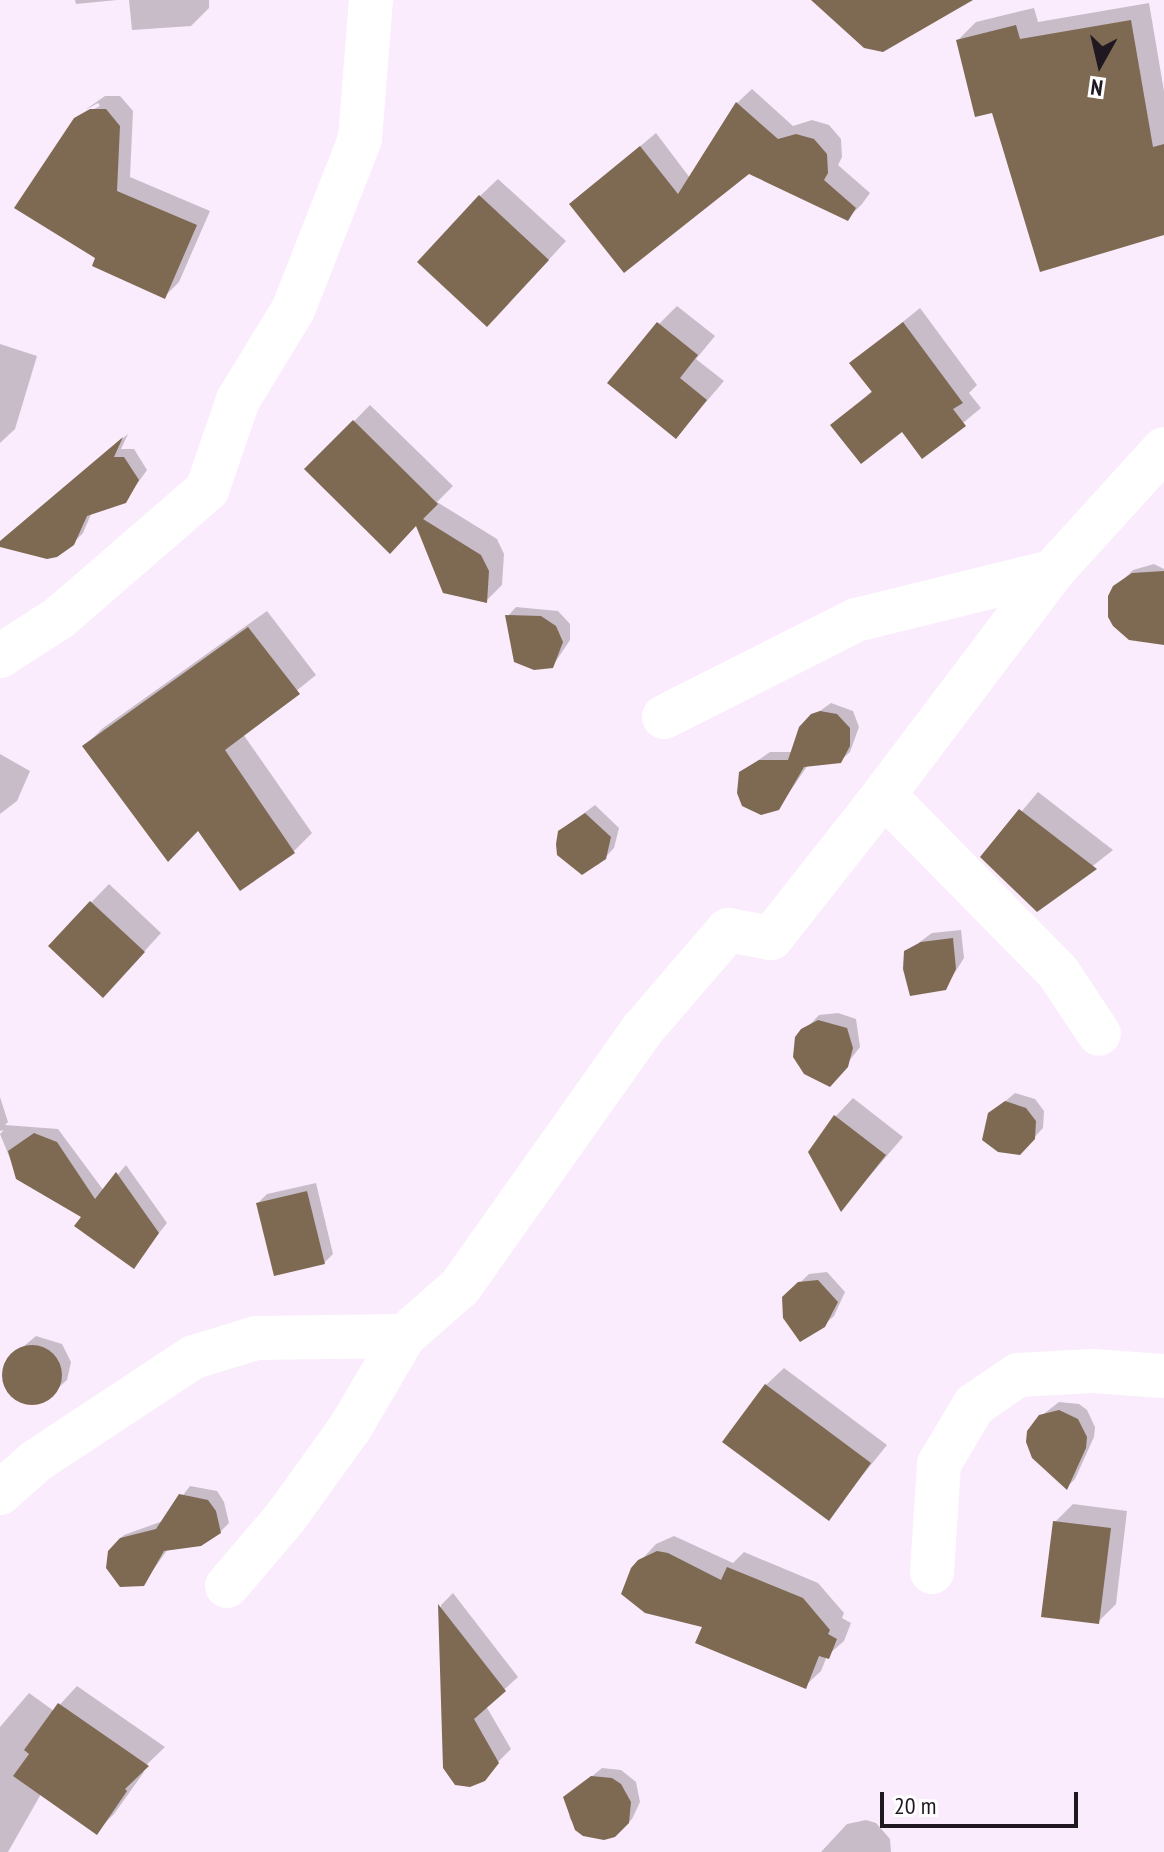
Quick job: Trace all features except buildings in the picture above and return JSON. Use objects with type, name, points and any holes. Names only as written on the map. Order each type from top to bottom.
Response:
[{"type":"street","points":[[0,656],[59,618],[207,490],[238,400],[293,310],[360,139],[371,0]]},
{"type":"street","points":[[227,1586],[285,1518],[350,1428],[404,1336],[460,1287],[642,1030],[728,930],[771,938],[884,795],[1052,572],[1164,449]]},
{"type":"street","points":[[664,717],[856,620],[1052,572]]},
{"type":"street","points":[[884,795],[1058,972],[1099,1034]]},
{"type":"street","points":[[0,1493],[36,1461],[194,1357],[256,1338],[404,1336]]},
{"type":"street","points":[[932,1572],[939,1464],[974,1405],[1018,1375],[1093,1371],[1164,1376]]}]
